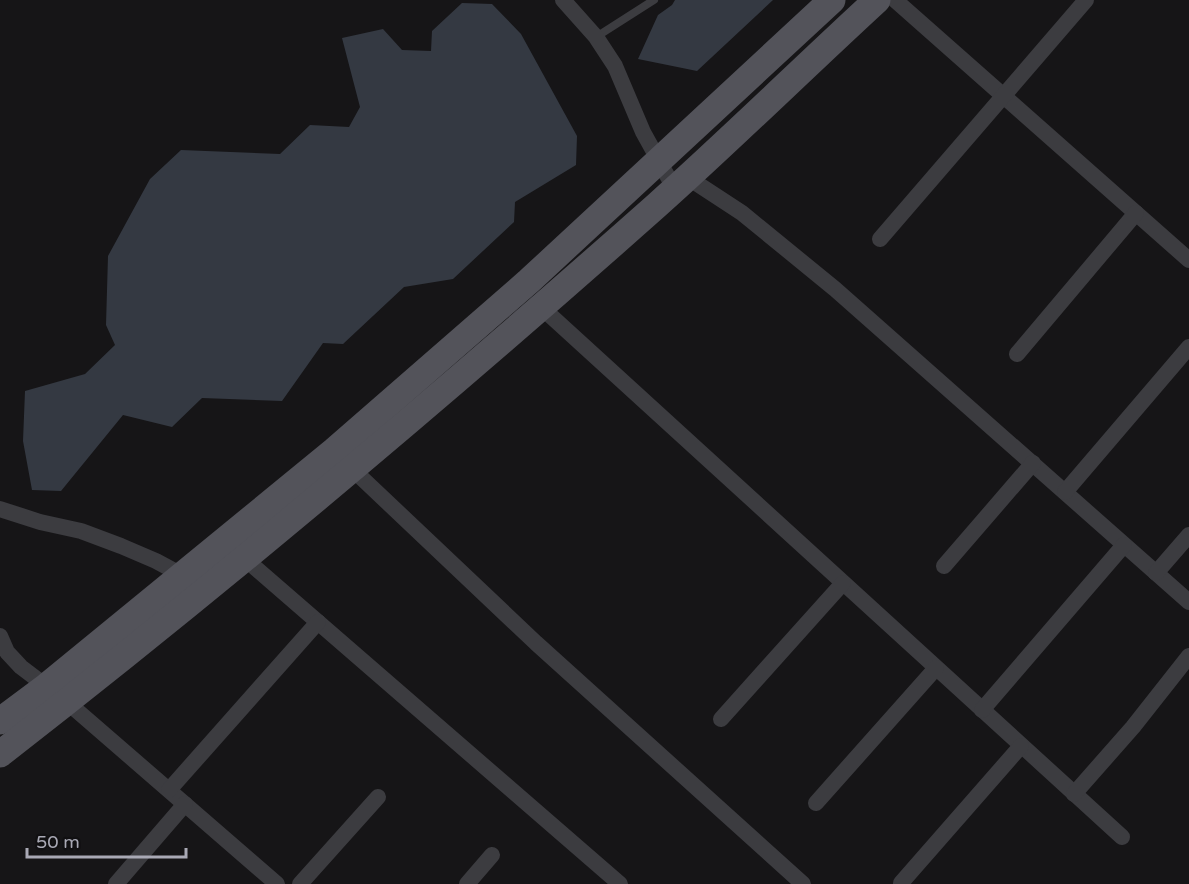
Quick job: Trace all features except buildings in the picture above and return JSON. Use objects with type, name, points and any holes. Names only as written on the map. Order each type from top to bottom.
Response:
[{"type":"main road","points":[[0,722],[57,694],[244,558],[529,281],[832,0]]},
{"type":"main road","points":[[0,754],[57,694],[182,575],[343,460],[540,306],[681,183],[877,0]]},
{"type":"street","points":[[563,0],[596,37],[615,66],[635,115],[658,161],[681,183],[742,213],[835,289],[1189,602]]},
{"type":"street","points":[[895,0],[1189,260]]},
{"type":"street","points":[[880,239],[1086,0]]},
{"type":"street","points":[[1017,354],[1136,213]]},
{"type":"street","points":[[540,306],[1122,837]]},
{"type":"street","points":[[1065,492],[1189,347]]},
{"type":"street","points":[[343,460],[536,643],[797,882]]},
{"type":"street","points":[[944,566],[1033,463]]},
{"type":"street","points":[[0,509],[40,522],[81,531],[156,561],[182,575]]},
{"type":"street","points":[[1156,573],[1189,535]]},
{"type":"street","points":[[982,710],[1124,545]]},
{"type":"street","points":[[244,558],[620,884]]},
{"type":"street","points":[[721,718],[843,583]]},
{"type":"street","points":[[169,790],[318,622]]},
{"type":"street","points":[[0,636],[7,652],[21,667],[57,694],[277,884]]},
{"type":"street","points":[[1074,794],[1133,727],[1189,656]]},
{"type":"street","points":[[816,803],[936,668]]},
{"type":"street","points":[[901,884],[1021,746]]},
{"type":"street","points":[[300,884],[378,797]]},
{"type":"street","points":[[116,884],[185,804]]},
{"type":"street","points":[[467,884],[492,855]]},
{"type":"lane","points":[[596,37],[619,20],[654,0]]},
{"type":"shaded area","points":[[675,0],[773,0],[697,71],[638,59],[658,15]]},
{"type":"shaded area","points":[[462,3],[492,4],[521,34],[577,136],[576,165],[515,202],[514,222],[453,279],[404,287],[343,344],[323,343],[282,401],[202,398],[172,427],[123,415],[61,491],[32,490],[23,441],[25,391],[85,374],[115,345],[106,325],[108,256],[150,179],[181,150],[280,154],[310,125],[349,127],[360,107],[342,38],[383,29],[402,50],[431,51],[432,31]]}]
